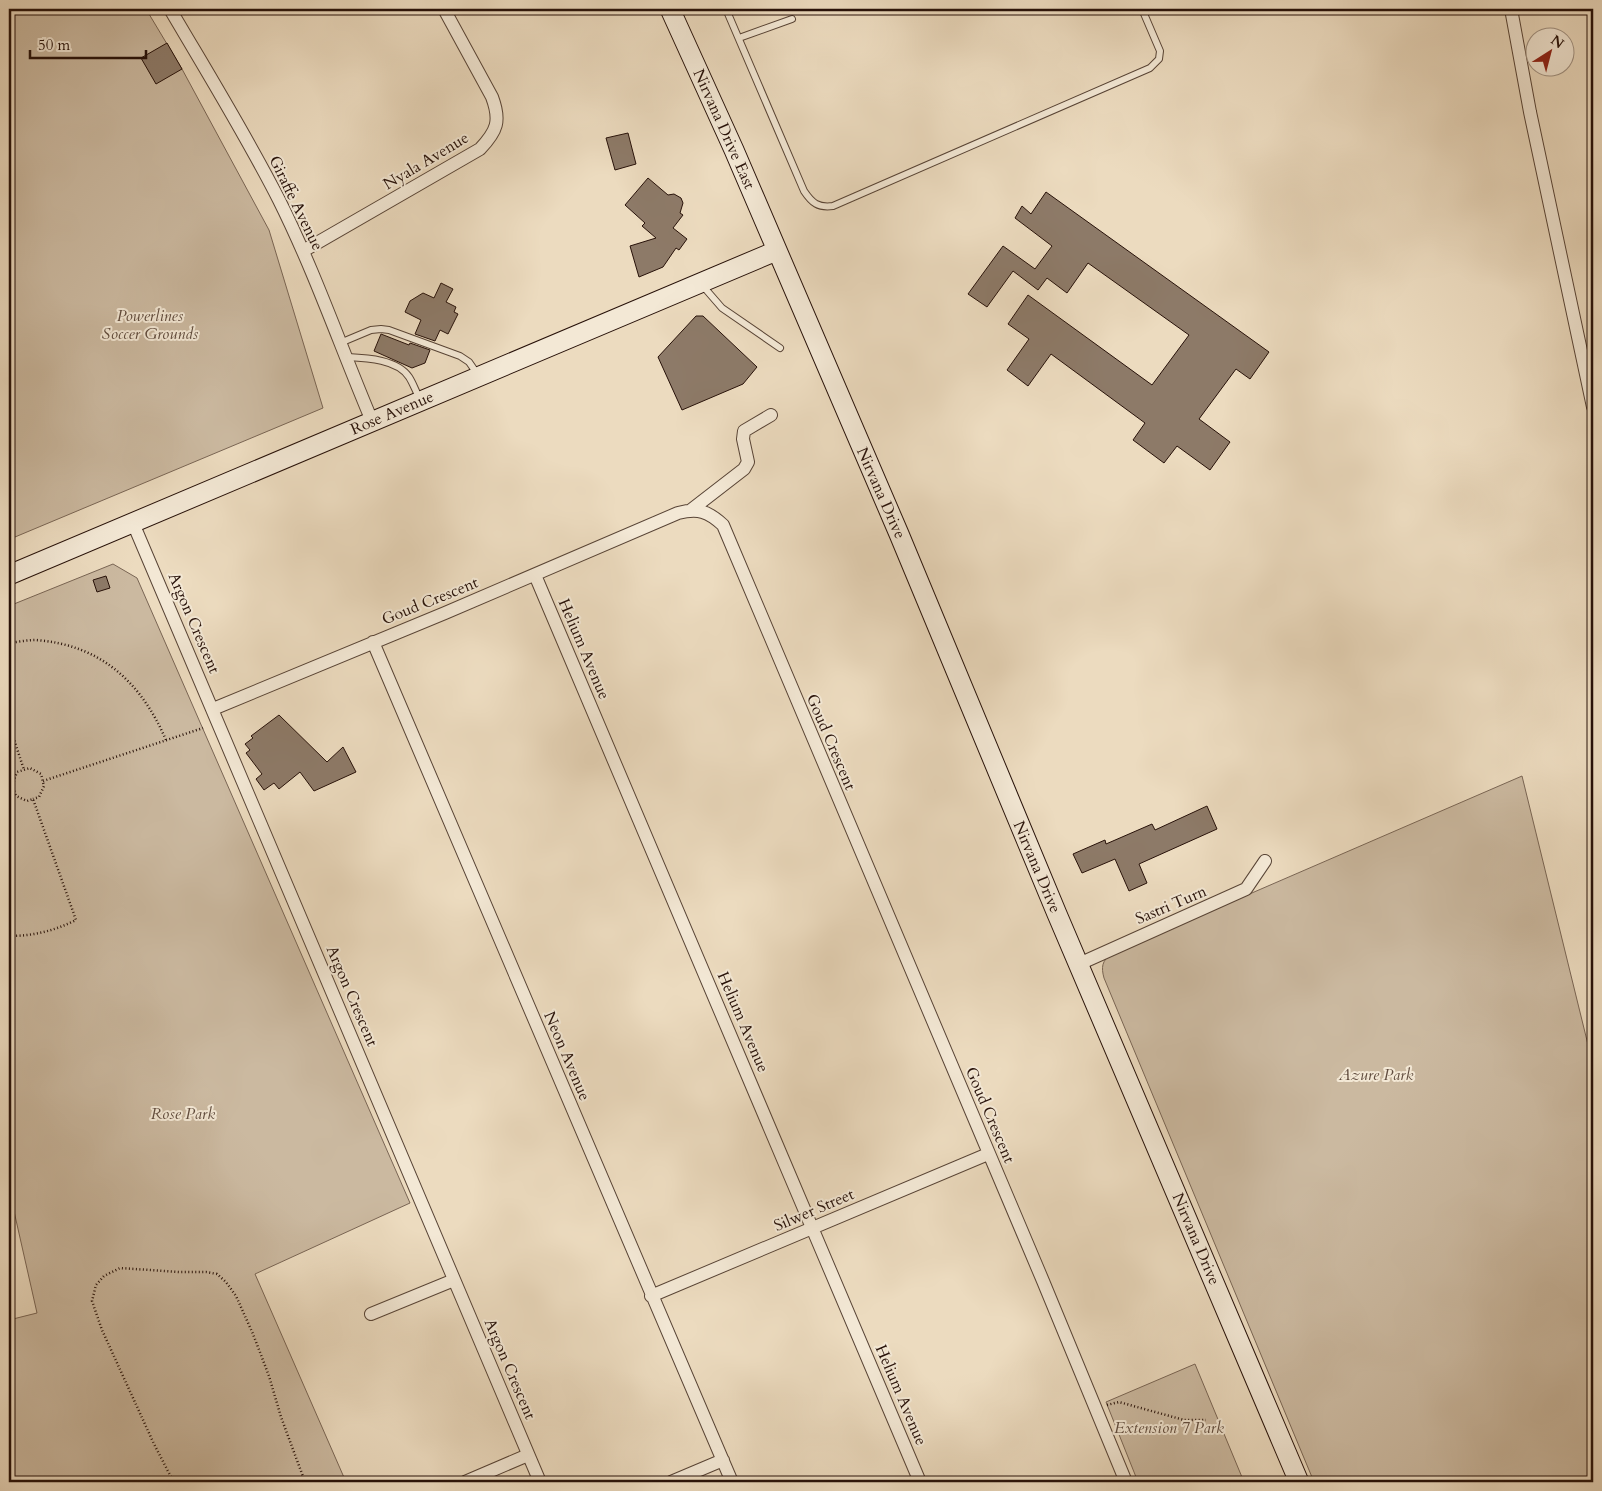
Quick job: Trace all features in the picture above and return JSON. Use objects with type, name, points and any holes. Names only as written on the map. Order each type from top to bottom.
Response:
[{"type":"main road","name":"Nirvana Drive East","points":[[670,9],[734,150],[776,251]]},
{"type":"main road","name":"Rose Avenue","points":[[9,575],[776,251]]},
{"type":"main road","name":"Nirvana Drive","points":[[776,251],[899,534],[1299,1482]]},
{"type":"street","name":"Giraffe Avenue","points":[[170,9],[260,163],[303,251],[372,421]]},
{"type":"street","name":"Nyala Avenue","points":[[303,251],[480,149],[491,137],[497,125],[498,111],[444,9]]},
{"type":"street","points":[[1511,9],[1530,112],[1593,407]]},
{"type":"street","points":[[690,510],[744,468],[748,462],[743,439],[744,431],[771,415]]},
{"type":"street","name":"Goud Crescent","points":[[213,709],[535,575],[678,513],[690,510],[703,511],[714,516],[723,526],[1126,1482]]},
{"type":"street","name":"Argon Crescent","points":[[133,523],[540,1482]]},
{"type":"street","name":"Helium Avenue","points":[[535,575],[920,1482]]},
{"type":"street","name":"Neon Avenue","points":[[374,642],[651,1296],[732,1482]]},
{"type":"street","name":"Sastri Turn","points":[[1079,964],[1246,889],[1265,861]]},
{"type":"street","name":"Silwer Street","points":[[651,1296],[988,1154]]},
{"type":"street","points":[[371,1314],[454,1280]]},
{"type":"street","points":[[465,1482],[528,1456]]},
{"type":"street","points":[[671,1482],[723,1460]]},
{"type":"lane","points":[[726,9],[804,191],[817,206],[825,207],[833,206],[1150,68],[1159,59],[1160,51],[1142,9]]},
{"type":"lane","points":[[739,38],[792,19]]},
{"type":"lane","points":[[700,282],[708,294],[722,308],[780,348]]},
{"type":"lane","points":[[340,343],[371,330],[389,330],[460,356],[468,362],[479,376]]},
{"type":"lane","points":[[345,356],[380,360],[402,370],[409,376],[420,401]]},
{"type":"path","points":[[9,643],[34,640],[58,644],[79,649],[109,664],[124,676],[148,704],[166,740]]},
{"type":"path","points":[[9,724],[24,770]]},
{"type":"path","points":[[43,781],[203,728]]},
{"type":"path","points":[[30,768],[41,774],[44,786],[39,797],[27,801],[16,796],[12,784],[17,772],[24,770],[30,768]]},
{"type":"path","points":[[9,792],[14,791]]},
{"type":"path","points":[[9,936],[36,934],[61,928],[76,920],[33,799]]},
{"type":"path","points":[[176,1482],[171,1477],[150,1435],[102,1330],[92,1301],[96,1285],[104,1276],[120,1268],[206,1272],[217,1274],[226,1282],[236,1296],[253,1334],[305,1482]]},
{"type":"path","points":[[1095,1408],[1119,1402],[1184,1420],[1206,1420]]},
{"type":"green space","name":"Powerlines Soccer Grounds","points":[[9,9],[146,9],[182,69],[269,230],[323,408],[15,537],[9,524]]},
{"type":"green space","name":"Rose Park","points":[[113,564],[137,578],[410,1203],[255,1274],[346,1482],[9,1482],[9,1320],[37,1313],[9,1189],[9,606]]},
{"type":"green space","name":"Azure Park","points":[[1522,776],[1593,1065],[1593,1482],[1314,1482],[1104,978],[1103,964],[1111,954]]},
{"type":"green space","name":"Extension 7 Park","points":[[1195,1364],[1244,1482],[1138,1482],[1106,1402]]},
{"type":"building","points":[[167,43],[182,69],[156,84],[141,58]]},
{"type":"building","points":[[628,133],[636,164],[615,170],[606,138]]},
{"type":"building","points":[[648,178],[668,195],[674,194],[681,198],[683,203],[680,213],[683,215],[673,228],[687,239],[679,250],[676,248],[663,267],[639,277],[630,246],[656,238],[642,226],[645,223],[625,205]]},
{"type":"building","points":[[1046,192],[1269,352],[1250,379],[1236,369],[1199,419],[1230,442],[1210,470],[1177,446],[1164,463],[1133,440],[1145,423],[1051,354],[1028,386],[1007,370],[1029,339],[1008,324],[1028,295],[1152,385],[1189,335],[1088,263],[1067,293],[1047,278],[1038,290],[1013,271],[987,307],[968,294],[1003,246],[1035,269],[1052,246],[1015,218],[1022,206],[1031,214]]},
{"type":"building","points":[[441,283],[453,289],[446,302],[456,307],[454,312],[458,314],[448,334],[440,330],[435,341],[415,334],[421,320],[405,312],[410,301],[423,293],[434,298]]},
{"type":"building","points":[[696,316],[703,316],[757,367],[743,384],[682,410],[658,357]]},
{"type":"building","points":[[381,334],[409,345],[410,343],[430,350],[425,363],[412,368],[374,351]]},
{"type":"building","points":[[106,576],[110,588],[97,592],[93,580]]},
{"type":"building","points":[[279,715],[327,762],[343,747],[356,772],[314,791],[300,772],[279,789],[274,783],[264,790],[256,779],[262,774],[246,753],[250,750],[245,744],[253,738],[251,736]]},
{"type":"building","points":[[1207,806],[1217,829],[1139,864],[1147,883],[1129,891],[1115,859],[1082,873],[1073,854],[1105,840],[1106,844],[1152,824],[1155,830]]}]
